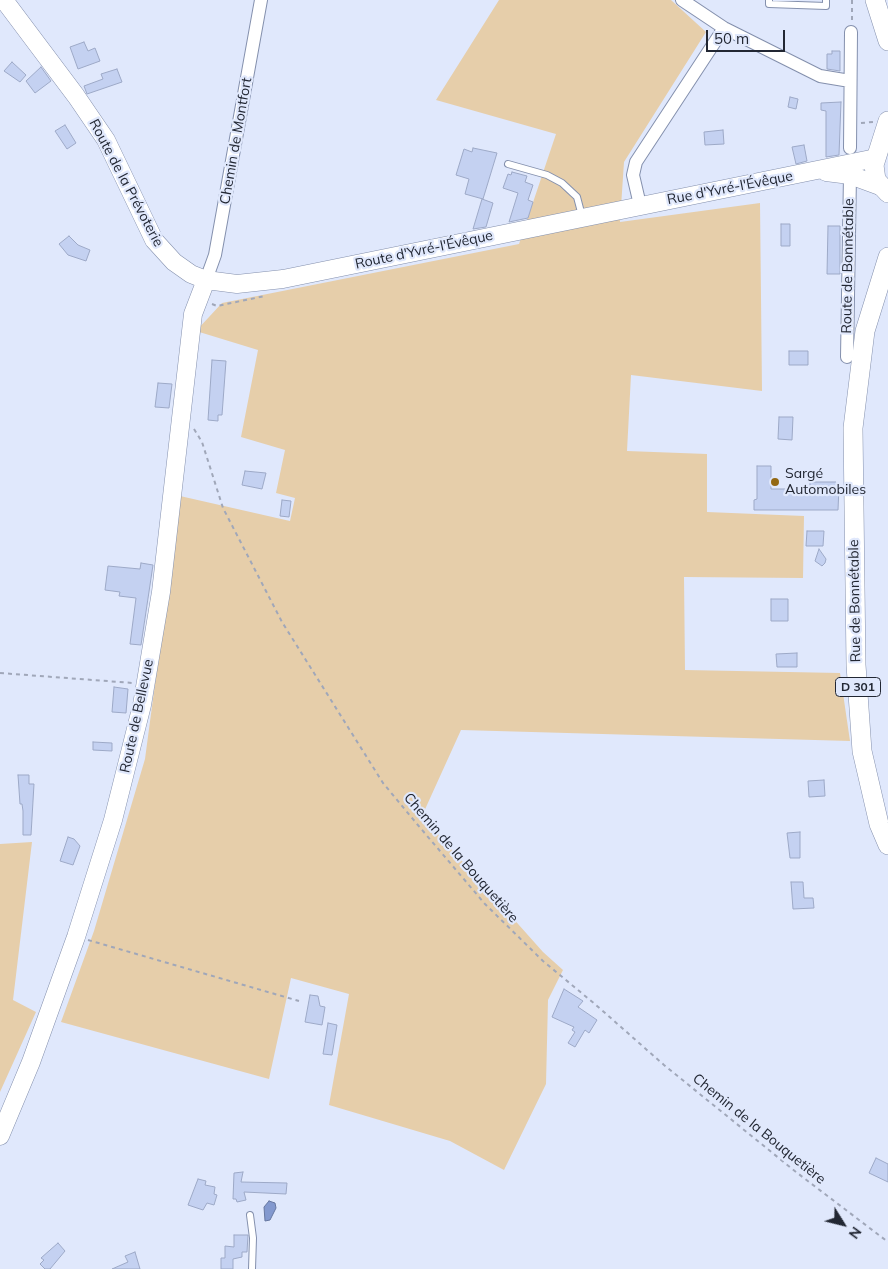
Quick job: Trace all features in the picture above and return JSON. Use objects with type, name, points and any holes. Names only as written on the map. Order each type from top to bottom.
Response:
[{"type":"main road","points":[[875,0],[888,41]]},
{"type":"main road","points":[[882,0],[888,16]]},
{"type":"main road","points":[[884,190],[874,173],[888,121]]},
{"type":"main road","name":"D 301","points":[[855,356],[865,331],[888,257]]},
{"type":"main road","name":"D 301","points":[[855,356],[888,286]]},
{"type":"main road","name":"Rue de Bonnétable","points":[[855,356],[856,392],[853,428],[856,665],[862,751],[879,824],[888,845]]},
{"type":"street","name":"Route de la Prévoterie","points":[[4,0],[76,96],[106,140],[154,240],[174,262],[192,274],[206,280]]},
{"type":"street","name":"Chemin de Montfort","points":[[206,280],[216,255],[262,0]]},
{"type":"street","points":[[682,0],[724,28],[820,76],[850,81]]},
{"type":"street","points":[[640,205],[633,175],[636,162],[724,28]]},
{"type":"street","points":[[850,148],[851,32]]},
{"type":"street","points":[[820,171],[881,151]]},
{"type":"street","points":[[820,171],[850,175],[884,190]]},
{"type":"street","name":"Rue d'Yvré-l'Évêque","points":[[640,205],[820,171]]},
{"type":"street","name":"Route de Bonnétable","points":[[850,175],[855,356]]},
{"type":"street","name":"Route d'Yvré-l'Évêque","points":[[206,280],[236,284],[283,279],[640,205]]},
{"type":"street","name":"Route de Bellevue","points":[[0,1136],[30,1062],[76,937],[113,820],[145,684],[161,592],[193,314],[206,280]]},
{"type":"lane","points":[[769,2],[826,6],[826,0]]},
{"type":"lane","points":[[508,164],[547,175],[562,183],[577,197],[582,217]]},
{"type":"lane","points":[[250,1215],[253,1238],[252,1269]]},
{"type":"path","points":[[851,32],[852,0]]},
{"type":"path","name":"Chemin de la Bouquetière","points":[[194,428],[202,442],[223,508],[282,622],[383,783],[485,904],[543,962],[596,1005],[664,1065],[796,1172],[888,1242]]},
{"type":"path","points":[[0,673],[145,684]]},
{"type":"path","points":[[76,937],[299,1001]]},
{"type":"shaded area","points":[[499,0],[671,0],[706,32],[624,162],[620,222],[760,203],[762,391],[631,375],[627,451],[707,454],[707,512],[804,516],[803,578],[684,577],[685,670],[840,673],[850,741],[461,730],[422,816],[543,952],[563,970],[548,1000],[546,1084],[504,1170],[450,1141],[329,1105],[349,994],[291,978],[269,1079],[61,1022],[94,931],[145,759],[180,496],[290,521],[295,498],[276,493],[285,450],[241,437],[258,350],[196,331],[222,303],[519,244],[556,134],[436,100]]},
{"type":"shaded area","points":[[32,842],[13,1000],[36,1012],[0,1092],[0,844]]},
{"type":"water","points":[[269,1201],[275,1203],[276,1208],[270,1220],[265,1221],[264,1207]]},
{"type":"building","points":[[84,42],[88,51],[95,48],[100,61],[78,69],[70,47]]},
{"type":"building","points":[[832,51],[840,51],[840,71],[827,69],[827,54],[832,54]]},
{"type":"building","points":[[12,62],[26,75],[20,82],[4,71]]},
{"type":"building","points":[[41,67],[51,81],[35,93],[26,81]]},
{"type":"building","points":[[117,69],[122,82],[87,94],[84,86],[103,79],[101,74]]},
{"type":"building","points":[[790,97],[798,99],[796,109],[788,107]]},
{"type":"building","points":[[841,102],[839,155],[826,157],[826,111],[821,110],[821,103]]},
{"type":"building","points":[[65,125],[76,143],[67,149],[55,131]]},
{"type":"building","points":[[723,130],[724,144],[705,145],[704,132]]},
{"type":"building","points":[[804,145],[807,161],[796,164],[792,147]]},
{"type":"building","points":[[473,148],[497,153],[483,199],[465,194],[469,179],[456,175],[464,149],[472,152]]},
{"type":"building","points":[[512,172],[527,176],[525,182],[533,185],[528,200],[533,202],[528,218],[509,222],[518,193],[503,188],[508,174],[511,175]]},
{"type":"building","points":[[482,199],[493,203],[486,227],[473,229]]},
{"type":"building","points":[[781,224],[790,224],[790,246],[781,246]]},
{"type":"building","points":[[828,226],[840,226],[840,274],[827,274]]},
{"type":"building","points":[[69,236],[78,245],[90,250],[86,261],[68,255],[59,244]]},
{"type":"building","points":[[789,351],[808,351],[808,365],[789,365]]},
{"type":"building","points":[[212,360],[226,361],[222,415],[218,415],[218,421],[208,420]]},
{"type":"building","points":[[158,383],[172,384],[169,408],[155,407]]},
{"type":"building","points":[[779,417],[793,417],[792,440],[778,439]]},
{"type":"building","points":[[757,466],[771,466],[771,489],[810,489],[810,482],[836,482],[839,486],[838,510],[754,510],[754,500],[757,499]]},
{"type":"building","points":[[245,471],[266,473],[262,489],[242,485]]},
{"type":"building","points":[[282,500],[291,501],[289,517],[280,516]]},
{"type":"building","points":[[807,531],[824,531],[823,546],[806,546]]},
{"type":"building","points":[[819,549],[826,559],[822,566],[815,561]]},
{"type":"building","points":[[141,563],[153,565],[141,645],[130,644],[136,598],[119,596],[120,592],[105,590],[108,566],[140,569]]},
{"type":"building","points":[[771,599],[788,599],[788,621],[771,621]]},
{"type":"building","points":[[797,653],[797,667],[777,667],[776,654]]},
{"type":"building","points":[[114,687],[128,689],[126,713],[112,712]]},
{"type":"building","points":[[93,742],[112,743],[112,751],[93,750]]},
{"type":"building","points":[[18,775],[29,775],[29,784],[34,784],[31,835],[23,835],[23,811],[22,804],[20,804]]},
{"type":"building","points":[[824,780],[825,796],[809,797],[808,781]]},
{"type":"building","points":[[800,832],[800,858],[790,858],[787,833]]},
{"type":"building","points":[[68,837],[74,839],[80,846],[73,865],[60,861]]},
{"type":"building","points":[[791,882],[803,882],[804,898],[813,898],[814,908],[793,909]]},
{"type":"building","points":[[564,989],[583,1001],[578,1007],[597,1020],[589,1033],[585,1030],[575,1047],[568,1043],[575,1032],[572,1030],[574,1027],[552,1017]]},
{"type":"building","points":[[310,995],[318,996],[320,1006],[325,1007],[322,1025],[305,1022]]},
{"type":"building","points":[[328,1023],[337,1025],[332,1055],[323,1054]]},
{"type":"building","points":[[876,1158],[888,1164],[888,1182],[869,1173]]},
{"type":"building","points":[[243,1172],[241,1182],[287,1183],[286,1194],[244,1192],[246,1200],[237,1202],[236,1199],[233,1199],[234,1173]]},
{"type":"building","points":[[198,1179],[206,1181],[205,1185],[215,1187],[214,1194],[217,1195],[214,1205],[207,1203],[203,1210],[188,1205]]},
{"type":"building","points":[[234,1235],[248,1235],[247,1252],[242,1252],[242,1257],[233,1259],[233,1269],[221,1269],[221,1258],[225,1258],[225,1246],[234,1247]]},
{"type":"building","points":[[58,1243],[65,1251],[50,1269],[45,1269],[40,1264],[44,1260],[41,1258]]},
{"type":"building","points":[[135,1252],[140,1269],[112,1269],[128,1262],[125,1256]]},
{"type":"place","name":"Sargé Automobiles","points":[[775,482]]}]
